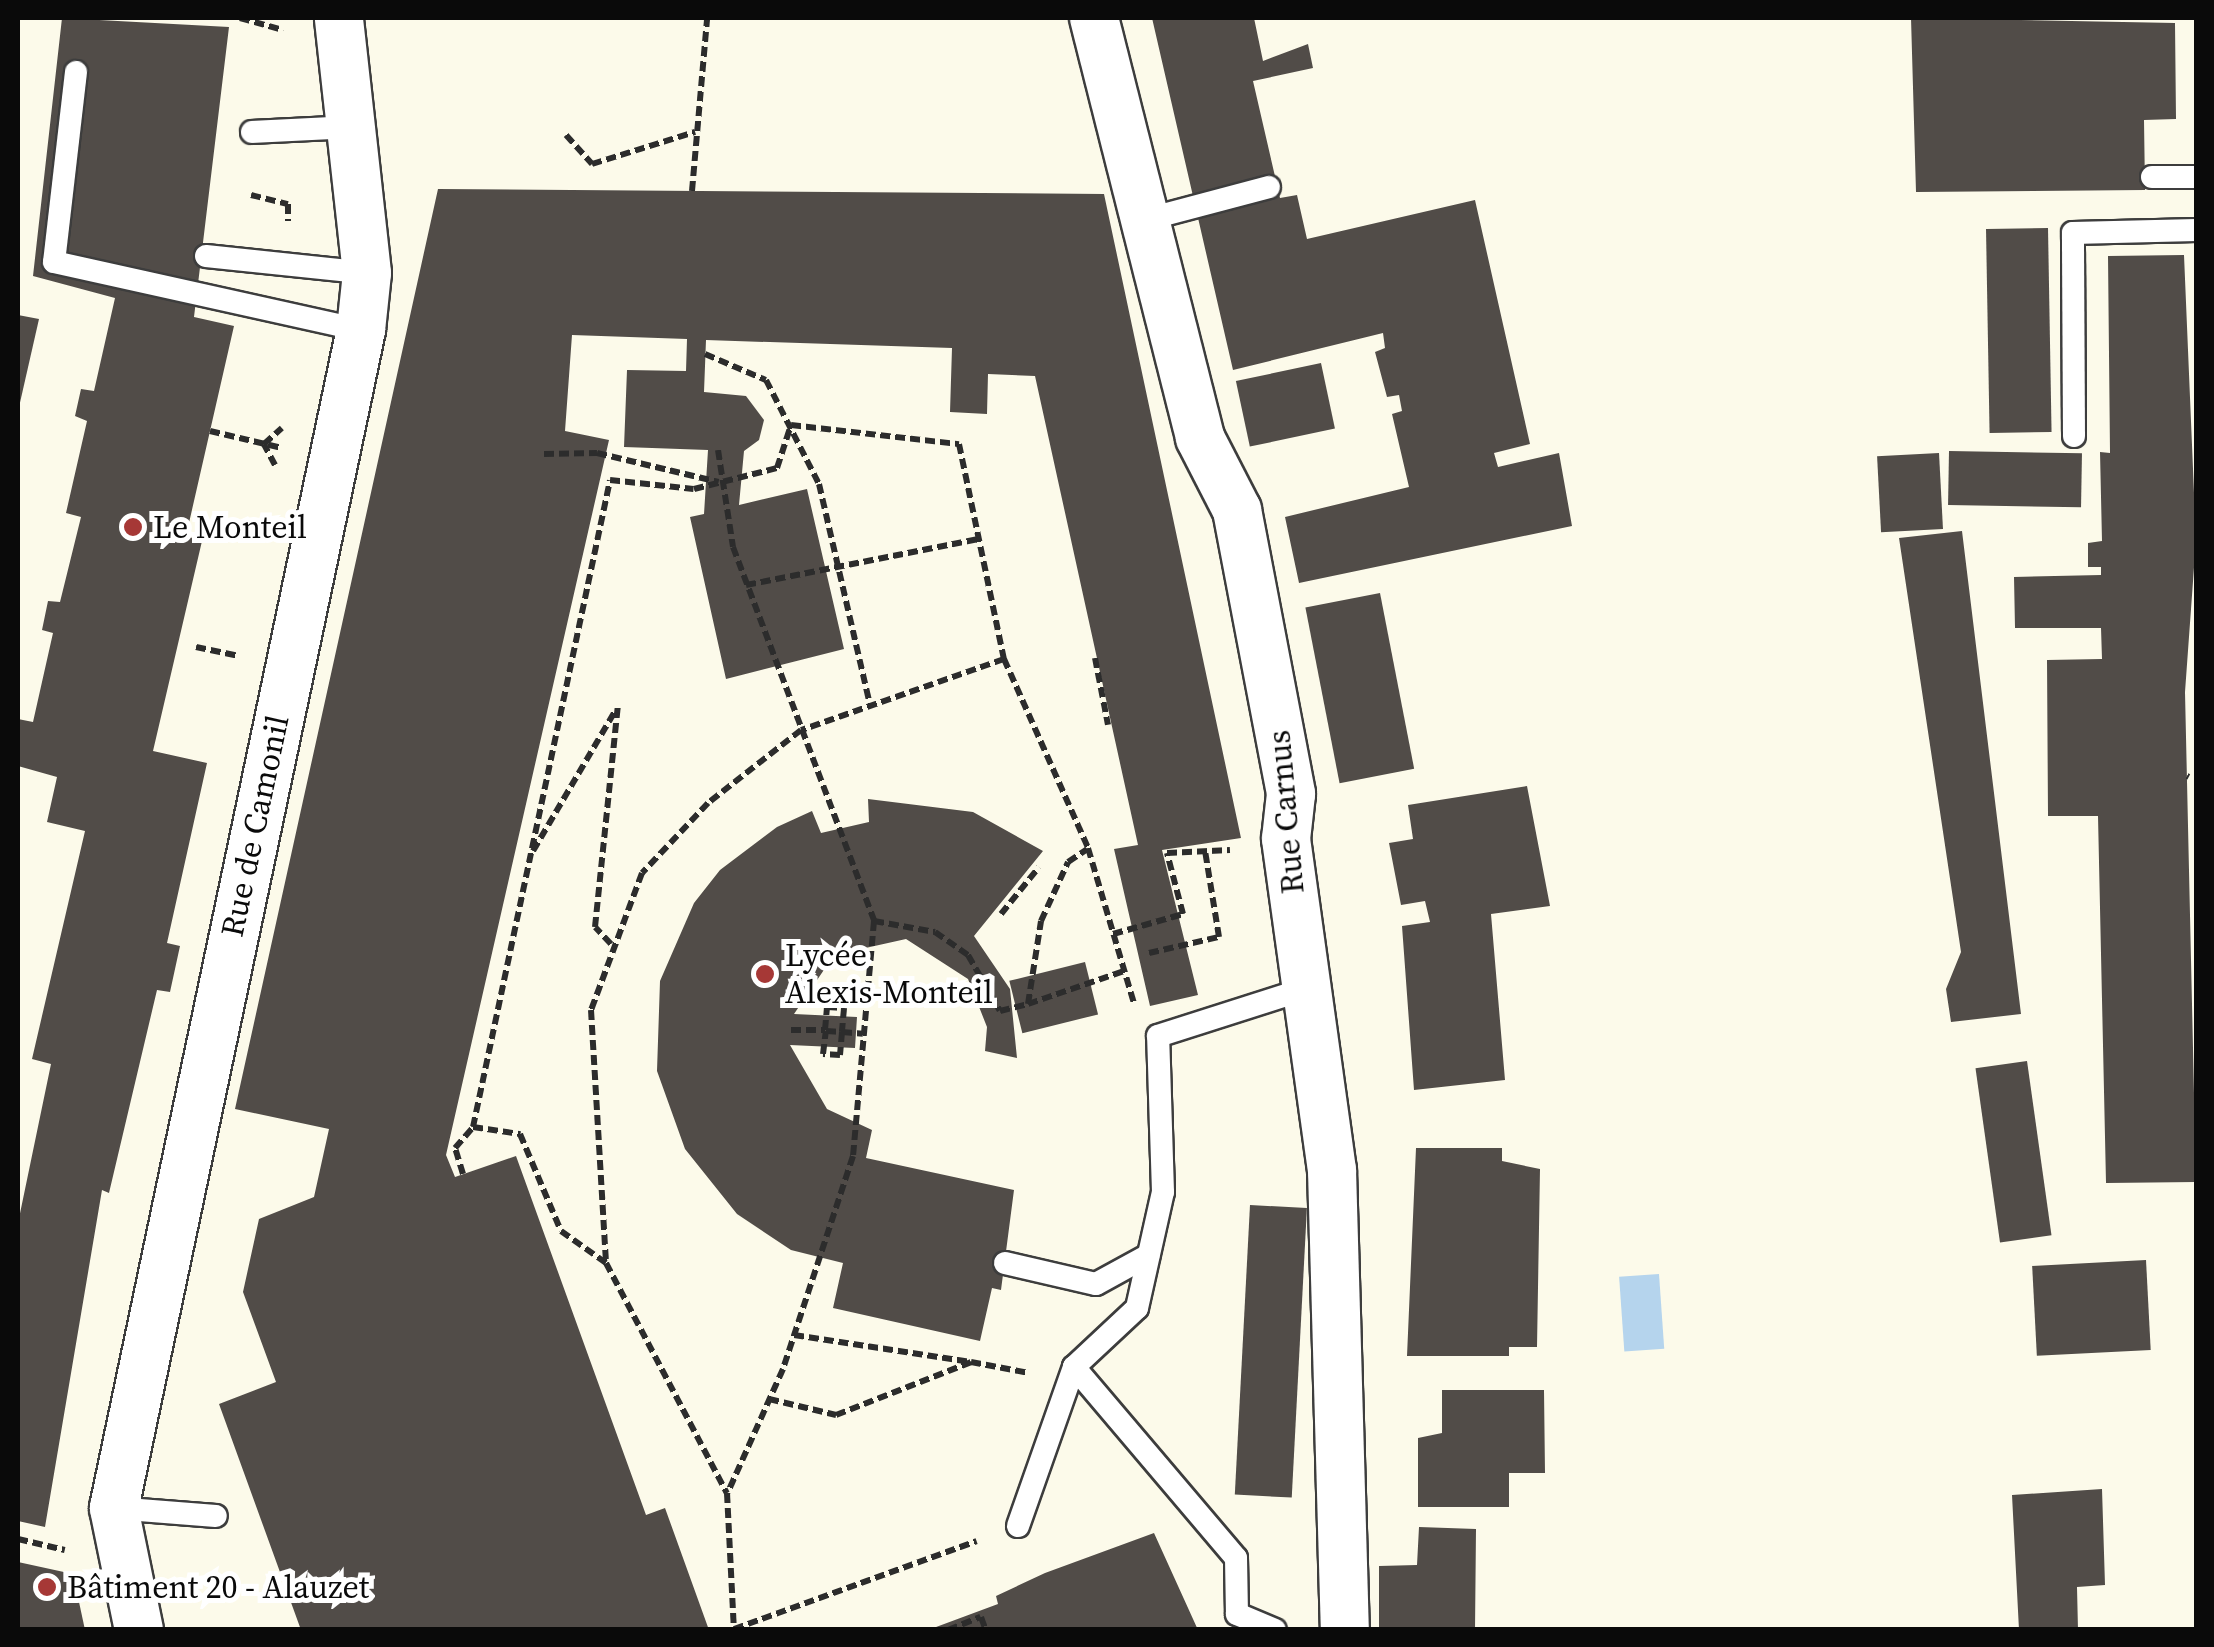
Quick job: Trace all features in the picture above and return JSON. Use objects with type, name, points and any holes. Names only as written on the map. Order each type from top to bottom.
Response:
[{"type":"street","name":"Rue de Camonil","points":[[138,1630],[114,1508],[361,330],[367,274],[340,18]]},
{"type":"street","name":"Rue Carnus","points":[[1094,18],[1148,219],[1200,438],[1237,510],[1291,794],[1286,838],[1332,1170],[1345,1630]]},
{"type":"lane","points":[[76,72],[54,262],[361,330]]},
{"type":"lane","points":[[252,132],[351,127]]},
{"type":"lane","points":[[2152,177],[2196,177]]},
{"type":"lane","points":[[1148,219],[1270,187]]},
{"type":"lane","points":[[2074,436],[2073,233],[2196,230]]},
{"type":"lane","points":[[206,256],[367,274]]},
{"type":"lane","points":[[1018,1526],[1074,1367],[1136,1308],[1163,1192],[1158,1036],[1305,989]]},
{"type":"lane","points":[[1005,1263],[1096,1284],[1149,1255]]},
{"type":"lane","points":[[1074,1367],[1236,1558],[1237,1614],[1275,1630]]},
{"type":"lane","points":[[114,1508],[216,1516]]},
{"type":"path","points":[[240,18],[284,30]]},
{"type":"path","points":[[692,190],[707,18]]},
{"type":"path","points":[[566,135],[592,164],[695,132]]},
{"type":"path","points":[[252,194],[288,204],[289,230]]},
{"type":"path","points":[[705,354],[766,380],[819,484],[870,706]]},
{"type":"path","points":[[463,1174],[455,1148],[473,1127],[610,480],[694,489],[777,468],[791,425]]},
{"type":"path","points":[[791,425],[959,444],[1004,659],[1088,848],[1132,996]]},
{"type":"path","points":[[210,431],[276,447]]},
{"type":"path","points":[[718,450],[720,482],[746,585],[874,921],[852,1156],[794,1335],[727,1493]]},
{"type":"path","points":[[544,454],[597,453],[699,470],[720,482]]},
{"type":"path","points":[[746,585],[978,539]]},
{"type":"path","points":[[1095,658],[1108,720]]},
{"type":"path","points":[[1004,659],[800,730],[708,803],[642,873],[612,944],[591,1010],[606,1263],[727,1493],[734,1629],[1018,1526]]},
{"type":"path","points":[[528,858],[618,705],[595,927],[612,944]]},
{"type":"path","points":[[1113,934],[1184,914],[1168,854],[1246,842]]},
{"type":"path","points":[[1028,1004],[1041,921],[1068,862],[1088,848]]},
{"type":"path","points":[[1149,953],[1220,937],[1206,851]]},
{"type":"path","points":[[1001,914],[1039,866]]},
{"type":"path","points":[[874,921],[935,932],[968,955],[1000,1011],[1124,971]]},
{"type":"path","points":[[791,1030],[825,1030],[827,1007],[844,1008],[842,1032],[840,1055],[823,1054],[826,1031],[842,1032],[863,1034]]},
{"type":"path","points":[[473,1127],[520,1134],[561,1231],[606,1263]]},
{"type":"path","points":[[794,1335],[1009,1369]]},
{"type":"path","points":[[769,1399],[836,1415],[971,1362]]},
{"type":"path","points":[[18,1539],[82,1554]]},
{"type":"path","points":[[948,1630],[981,1617],[985,1628]]},
{"type":"water","points":[[1659,1274],[1664,1349],[1624,1352],[1619,1277]]},
{"type":"building","points":[[62,18],[229,27],[194,317],[234,326],[186,536],[202,541],[153,751],[207,763],[167,943],[180,946],[170,992],[157,990],[109,1193],[102,1190],[45,1527],[18,1521],[18,1223],[51,1064],[32,1059],[85,831],[47,822],[57,777],[18,766],[18,719],[33,722],[53,633],[42,630],[48,601],[60,602],[81,517],[66,513],[87,421],[75,416],[81,389],[94,391],[115,298],[33,276]]},
{"type":"building","points":[[1152,18],[1254,18],[1263,61],[1308,44],[1313,68],[1253,81],[1280,198],[1297,195],[1307,239],[1475,200],[1530,444],[1494,453],[1498,467],[1559,453],[1572,526],[1299,583],[1285,517],[1409,487],[1392,414],[1402,411],[1399,395],[1387,397],[1375,352],[1385,348],[1383,333],[1233,370]]},
{"type":"building","points":[[1911,18],[2175,23],[2176,119],[2144,120],[2145,190],[1916,192]]},
{"type":"building","points":[[438,189],[1104,194],[1241,838],[1162,850],[1198,995],[1150,1006],[1114,849],[1138,845],[1035,376],[988,374],[987,414],[950,412],[952,348],[706,340],[704,392],[746,396],[764,420],[759,440],[744,451],[739,505],[807,489],[844,649],[726,679],[690,517],[704,514],[708,450],[624,447],[627,370],[686,371],[687,339],[572,335],[565,431],[609,440],[446,1155],[455,1177],[516,1156],[646,1515],[665,1508],[709,1630],[301,1630],[219,1404],[276,1382],[243,1292],[259,1219],[314,1197],[329,1129],[235,1109]]},
{"type":"building","points":[[2048,228],[2052,432],[1990,433],[1986,229]]},
{"type":"building","points":[[2184,255],[2196,540],[2185,692],[2196,1182],[2106,1183],[2098,816],[2048,816],[2047,660],[2102,659],[2101,628],[2015,628],[2014,577],[2101,575],[2101,567],[2088,567],[2088,543],[2102,541],[2100,452],[2110,453],[2108,256]]},
{"type":"building","points":[[18,315],[39,319],[19,407],[18,407]]},
{"type":"building","points":[[1321,363],[1335,429],[1250,447],[1236,381]]},
{"type":"building","points":[[1949,451],[2082,453],[2081,507],[1948,505]]},
{"type":"building","points":[[1939,453],[1943,529],[1881,532],[1877,456]]},
{"type":"building","points":[[1962,531],[2021,1014],[1951,1022],[1946,989],[1961,952],[1899,538]]},
{"type":"building","points":[[1380,593],[1414,769],[1340,783],[1305,608]]},
{"type":"building","points":[[1527,786],[1550,906],[1491,914],[1505,1080],[1414,1090],[1402,926],[1430,922],[1425,901],[1401,905],[1389,843],[1413,839],[1408,805]]},
{"type":"building","points":[[868,799],[973,812],[1043,851],[974,936],[1010,989],[1017,1058],[985,1051],[987,1027],[968,979],[906,939],[834,955],[794,1014],[857,1017],[855,1048],[790,1045],[827,1109],[872,1130],[866,1158],[1014,1190],[1001,1290],[992,1288],[980,1341],[833,1308],[843,1263],[791,1250],[737,1214],[685,1149],[657,1071],[660,981],[694,903],[720,870],[777,827],[812,811],[821,833],[869,822]]},
{"type":"building","points":[[1085,962],[1098,1014],[1022,1033],[1009,981]]},
{"type":"building","points":[[2027,1061],[2051,1235],[2000,1243],[1976,1068]]},
{"type":"building","points":[[1416,1148],[1502,1148],[1502,1161],[1540,1169],[1537,1347],[1509,1347],[1509,1356],[1407,1356]]},
{"type":"building","points":[[1250,1205],[1307,1208],[1292,1498],[1235,1495]]},
{"type":"building","points":[[2146,1260],[2151,1350],[2037,1356],[2032,1266]]},
{"type":"building","points":[[1442,1390],[1544,1390],[1545,1473],[1509,1473],[1509,1507],[1418,1507],[1418,1438],[1442,1433]]},
{"type":"building","points":[[2102,1489],[2105,1585],[2077,1587],[2078,1630],[2019,1630],[2012,1495]]},
{"type":"building","points":[[1419,1527],[1476,1529],[1475,1630],[1379,1630],[1379,1566],[1417,1565]]},
{"type":"building","points":[[1154,1533],[1198,1630],[928,1630],[998,1604],[996,1596],[1045,1573]]},
{"type":"building","name":"Bâtiment 20 - Alauzet","points":[[18,1562],[73,1574],[85,1630],[18,1630]]},
{"type":"place","name":"Le Monteil","points":[[133,527]]},
{"type":"place","name":"Lycée Alexis-Monteil","points":[[765,974]]},
{"type":"place","name":"Bâtiment 20 - Alauzet","points":[[47,1587]]}]
